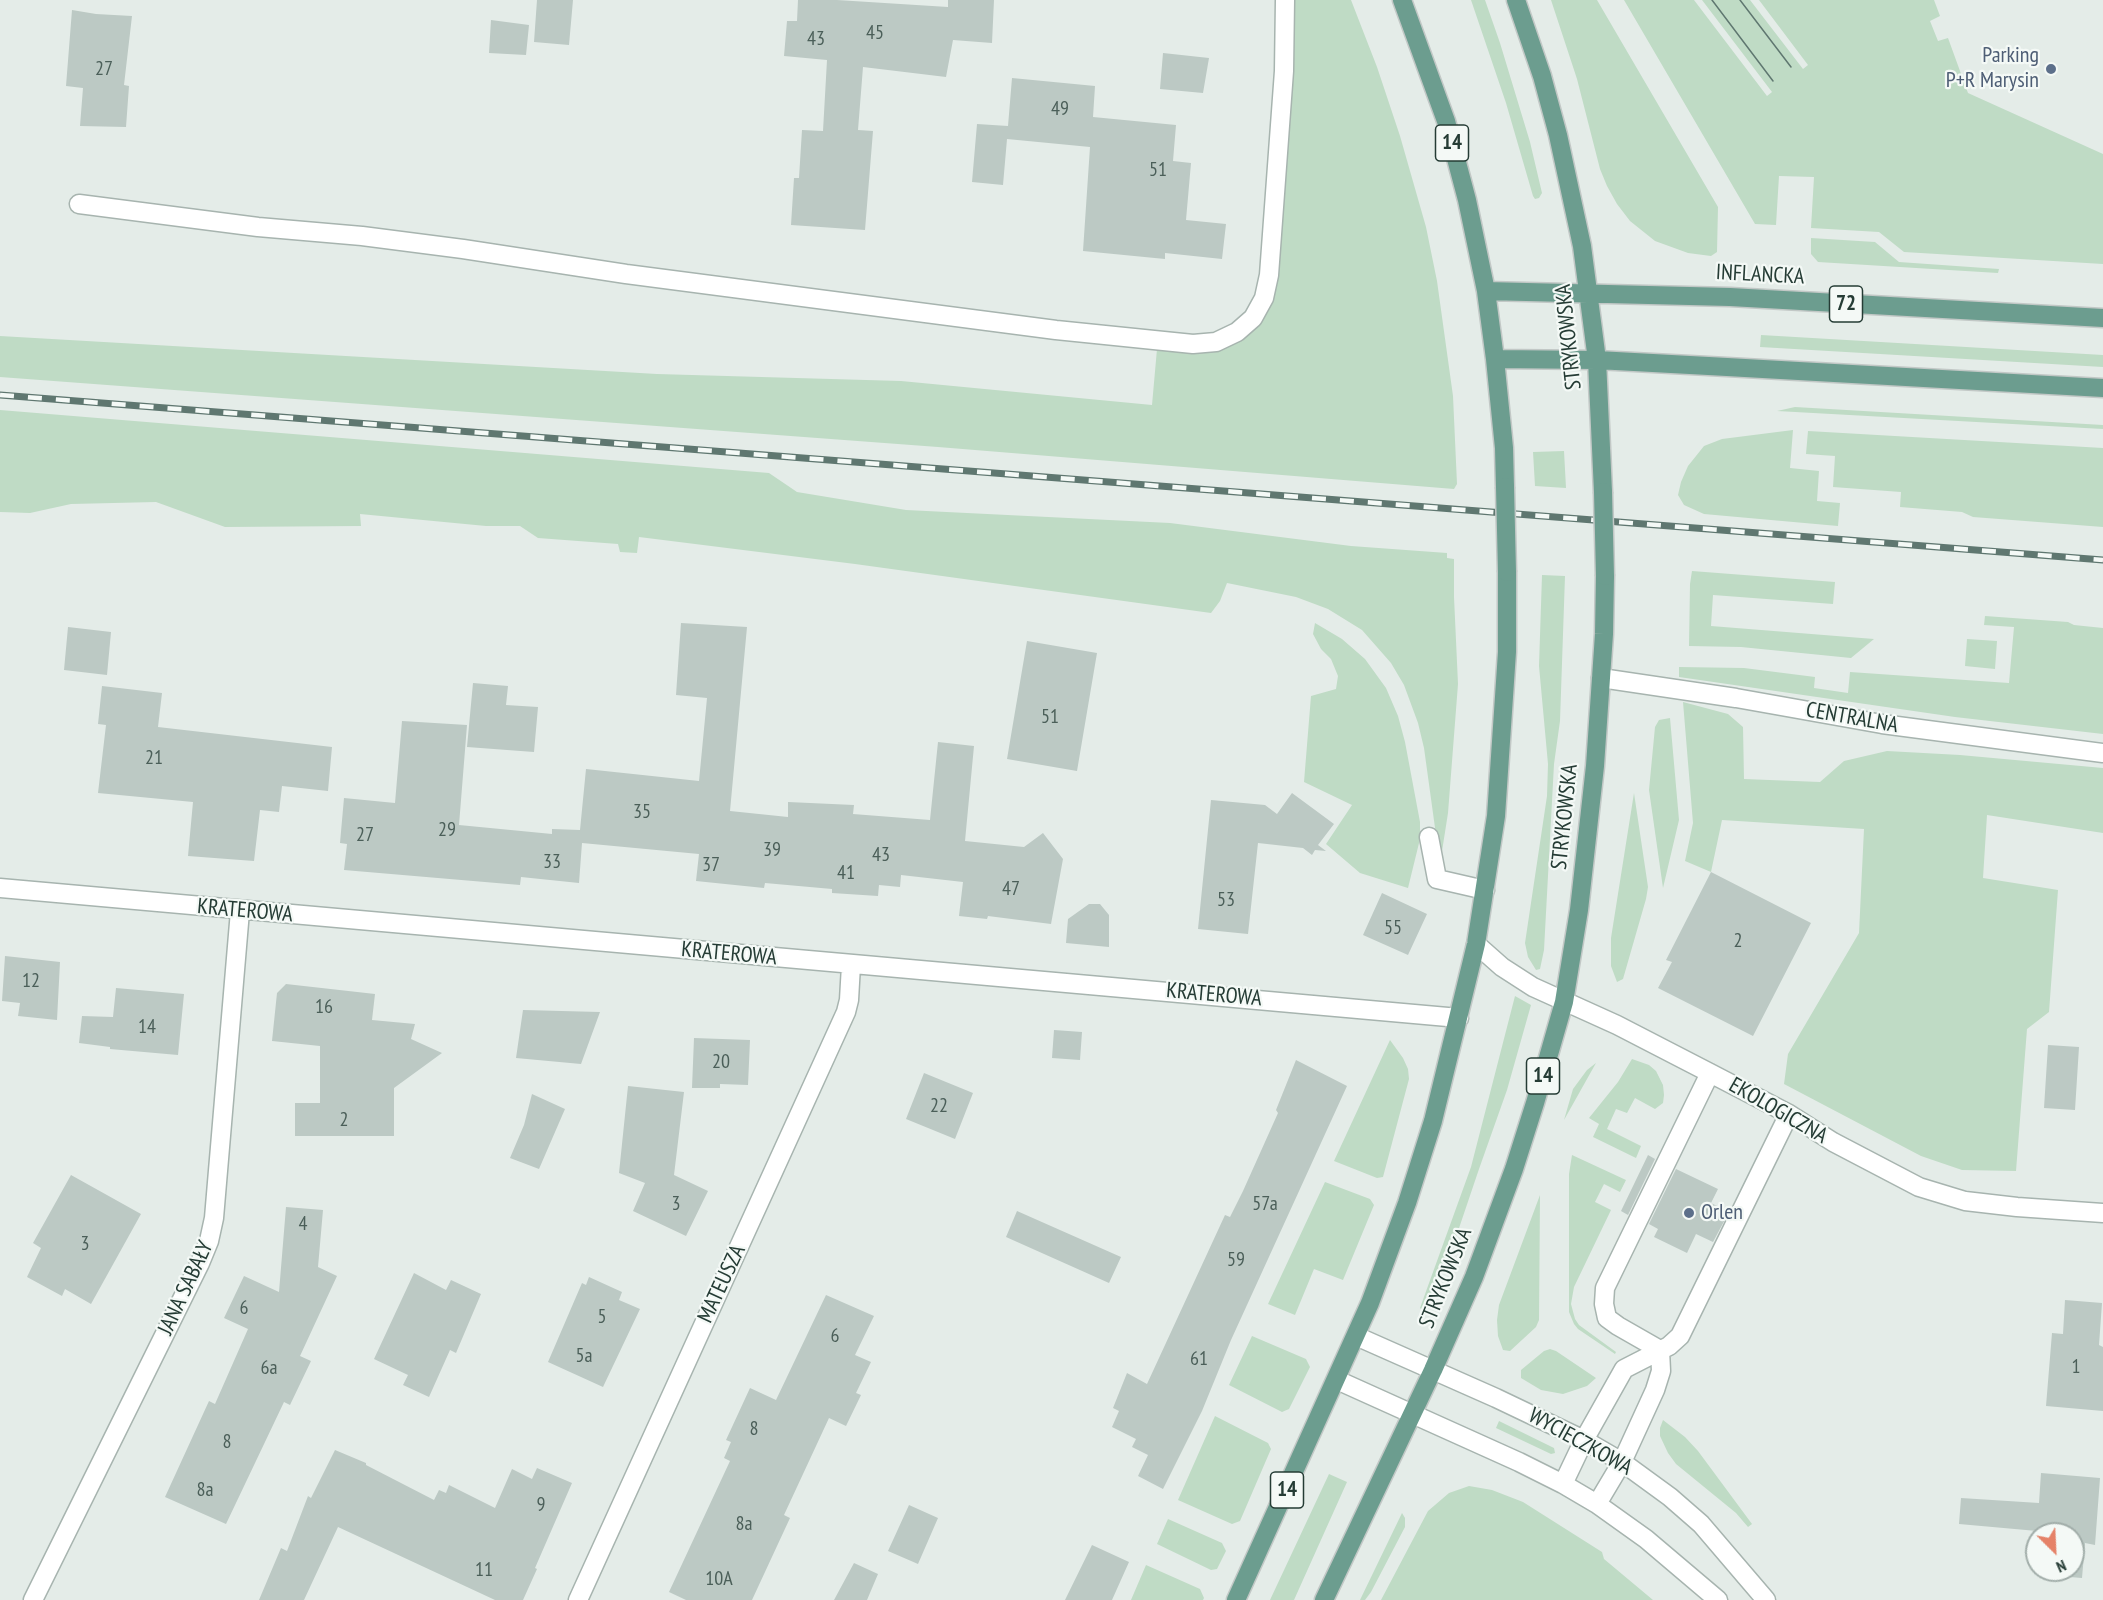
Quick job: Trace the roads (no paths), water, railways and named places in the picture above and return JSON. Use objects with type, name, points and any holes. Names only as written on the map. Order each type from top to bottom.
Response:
[{"type":"main road","name":"14","points":[[1236,1600],[1356,1336],[1407,1203],[1433,1121],[1459,1018],[1476,944],[1496,816],[1507,652],[1507,572],[1504,448],[1495,359],[1485,291],[1467,200],[1446,121],[1402,0]]},
{"type":"main road","name":"STRYKOWSKA","points":[[1324,1600],[1433,1370],[1474,1277],[1514,1169],[1564,1002],[1579,910],[1595,766],[1605,576],[1597,360],[1589,294],[1571,187],[1542,76],[1516,0]]},
{"type":"main road","name":"INFLANCKA","points":[[1485,291],[1730,297],[2103,318]]},
{"type":"main road","points":[[1495,359],[1597,360],[2103,388]]},
{"type":"street","points":[[79,204],[258,227],[441,246],[626,274],[1056,330],[1192,344],[1216,342],[1237,332],[1253,318],[1264,298],[1269,275],[1283,82],[1285,0]]},
{"type":"street","name":"CENTRALNA","points":[[1601,678],[1736,698],[1882,724],[2103,753]]},
{"type":"street","points":[[1429,837],[1437,879],[1485,890]]},
{"type":"street","name":"KRATEROWA","points":[[0,888],[1459,1018]]},
{"type":"street","name":"JANA SABAŁY","points":[[33,1600],[209,1241],[214,1218],[240,911]]},
{"type":"street","name":"EKOLOGICZNA","points":[[1476,944],[1510,972],[1533,987],[1617,1025],[1710,1073],[1789,1114],[1833,1142],[1919,1187],[1965,1201],[2103,1213]]},
{"type":"street","name":"MATEUSZA","points":[[578,1600],[846,1012],[851,964]]},
{"type":"street","points":[[1660,1350],[1607,1318],[1604,1304],[1605,1288],[1710,1073]]},
{"type":"street","points":[[1563,1484],[1584,1440],[1624,1369],[1669,1346],[1680,1336],[1789,1114]]},
{"type":"street","name":"WYCIECZKOWA","points":[[1356,1336],[1584,1440],[1622,1462],[1670,1497],[1701,1524],[1766,1600]]},
{"type":"street","points":[[1597,1504],[1622,1462],[1655,1390],[1661,1371],[1660,1350]]},
{"type":"street","name":"WYCIECZKOWA","points":[[1337,1380],[1563,1484],[1597,1504],[1646,1539],[1718,1600]]},
{"type":"tram line","points":[[1712,0],[1773,81]]},
{"type":"tram line","points":[[1740,0],[1791,67]]},
{"type":"railway","points":[[0,395],[2103,560]]},
{"type":"place","name":"Parking P+R Marysin","points":[[2051,69]]},
{"type":"place","name":"Orlen","points":[[1689,1213]]}]
